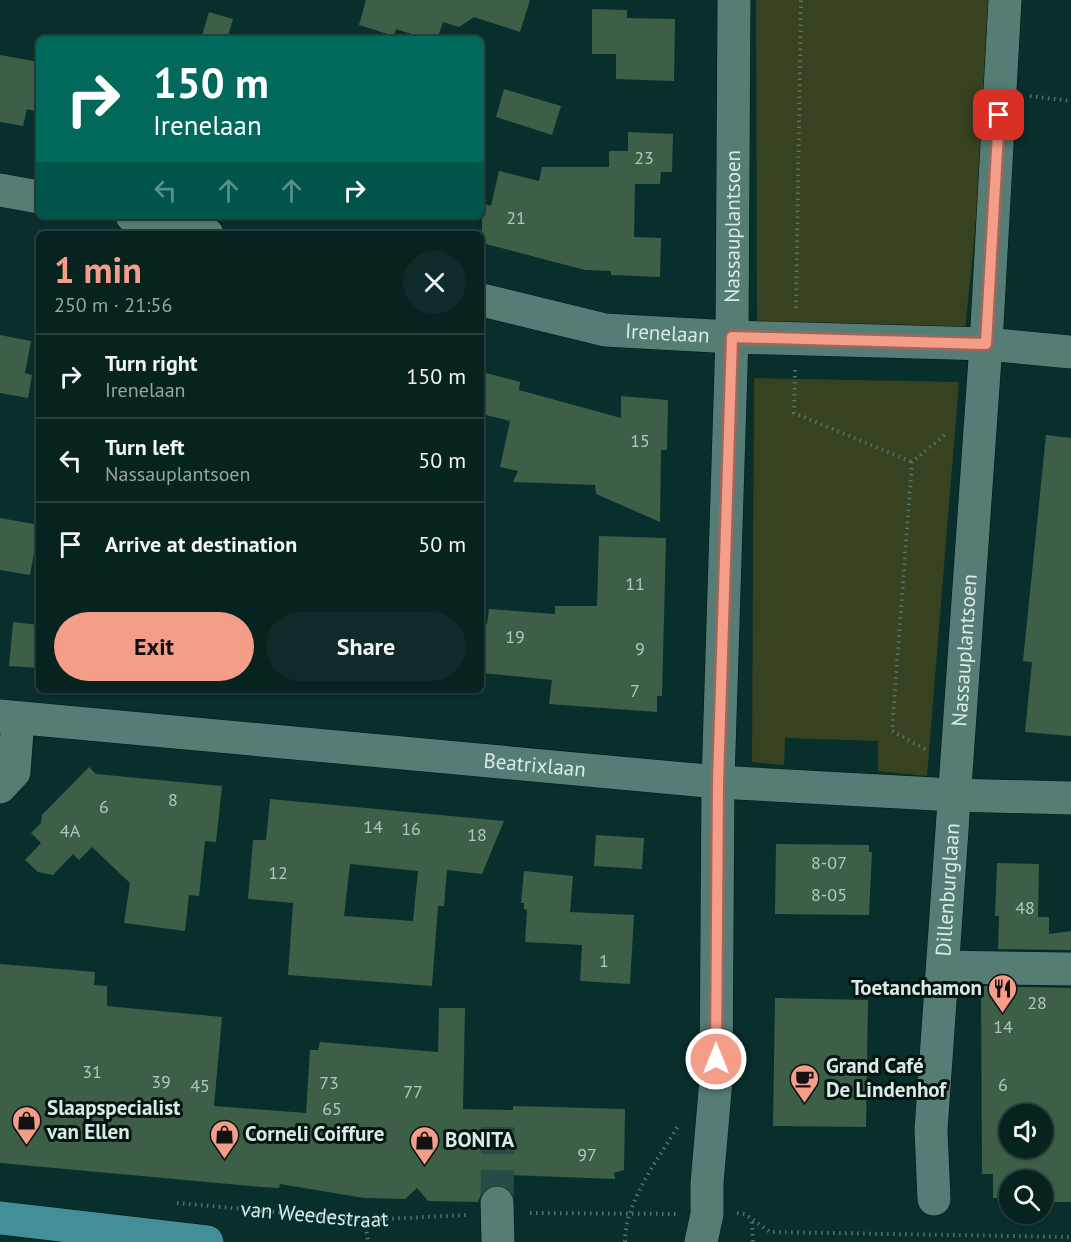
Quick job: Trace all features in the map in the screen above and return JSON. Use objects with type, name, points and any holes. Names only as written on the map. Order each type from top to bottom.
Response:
[{"type":"main road","points":[[0,1218],[207,1242]]},
{"type":"street","name":"Nassauplantsoen","points":[[701,1242],[707,1214],[706,1183],[716,1080],[718,782],[732,337],[734,0]]},
{"type":"street","name":"Nassauplantsoen","points":[[940,795],[986,344],[1005,0]]},
{"type":"street","points":[[0,190],[36,197]]},
{"type":"street","points":[[144,219],[194,231]]},
{"type":"street","name":"Irenelaan","points":[[484,300],[605,330],[732,337],[986,344],[1071,352]]},
{"type":"street","points":[[0,787],[14,772],[9,717]]},
{"type":"street","name":"Beatrixlaan","points":[[9,717],[718,782],[940,795],[1071,798]]},
{"type":"street","name":"Dillenburglaan","points":[[934,1199],[931,1130],[943,974],[940,795]]},
{"type":"street","points":[[943,974],[1071,969]]},
{"type":"street","points":[[943,974],[981,982]]},
{"type":"path","points":[[801,0],[794,413],[912,462]]},
{"type":"path","points":[[1000,92],[1071,101]]},
{"type":"path","points":[[940,795],[929,752],[892,731],[912,462],[981,403]]},
{"type":"path","points":[[625,1242],[625,1226],[645,1181],[680,1123]]},
{"type":"path","name":"van Weedestraat","points":[[165,1202],[365,1220],[498,1219],[631,1214]]},
{"type":"path","points":[[365,1220],[368,1242]]},
{"type":"path","points":[[753,1242],[752,1221],[770,1232],[1071,1237]]},
{"type":"green space","points":[[756,0],[994,0],[984,141],[965,331],[757,324]]},
{"type":"green space","points":[[754,378],[959,382],[927,776],[878,771],[878,741],[785,738],[784,765],[752,762]]},
{"type":"building","points":[[366,0],[530,0],[520,32],[474,17],[459,27],[443,22],[438,36],[418,36],[396,29],[394,36],[359,25]]},
{"type":"building","points":[[592,9],[627,10],[627,18],[675,19],[674,81],[616,79],[616,54],[592,54]]},
{"type":"building","points":[[209,12],[233,19],[228,36],[202,36]]},
{"type":"building","points":[[0,55],[36,61],[36,111],[27,109],[23,126],[0,122]]},
{"type":"building","points":[[504,89],[561,106],[552,135],[496,117]]},
{"type":"building","points":[[628,132],[673,134],[672,172],[661,172],[660,184],[635,184],[634,237],[661,238],[660,277],[611,275],[611,271],[585,270],[484,244],[482,219],[484,219],[484,204],[491,206],[499,171],[539,181],[542,167],[609,167],[609,151],[628,151]]},
{"type":"building","points":[[0,335],[31,341],[25,373],[32,375],[28,398],[0,393]]},
{"type":"building","points":[[484,373],[520,382],[519,390],[621,418],[621,396],[668,400],[667,450],[661,450],[660,522],[596,494],[595,485],[513,482],[518,471],[500,467],[510,421],[484,414]]},
{"type":"building","points":[[1046,435],[1071,438],[1071,736],[1025,732],[1032,662],[1023,661]]},
{"type":"building","points":[[0,518],[36,524],[36,542],[30,575],[0,570]]},
{"type":"building","points":[[599,536],[666,538],[662,696],[657,696],[657,712],[549,704],[552,680],[484,673],[484,623],[487,624],[489,609],[555,614],[555,606],[597,606]]},
{"type":"building","points":[[13,622],[36,625],[36,668],[9,666]]},
{"type":"building","points":[[89,767],[96,774],[222,786],[216,842],[205,841],[199,896],[189,895],[185,931],[124,923],[130,883],[92,847],[79,860],[73,854],[53,875],[38,872],[25,860],[41,843],[31,833],[41,823],[42,815]]},
{"type":"building","points":[[270,799],[504,821],[482,874],[447,870],[444,906],[438,906],[432,986],[288,975],[293,903],[248,899],[253,840],[266,840]],"holes":[[[350,864],[418,871],[413,921],[344,916]]]},
{"type":"building","points":[[596,835],[644,838],[642,869],[594,866]]},
{"type":"building","points":[[776,844],[869,845],[869,852],[872,852],[869,915],[775,914]]},
{"type":"building","points":[[997,863],[1039,864],[1038,917],[1049,917],[1049,934],[1071,931],[1071,950],[998,949],[999,916],[995,916]]},
{"type":"building","points":[[524,871],[573,876],[570,912],[634,915],[630,984],[580,981],[582,945],[525,942],[527,910],[524,909],[524,903],[521,903]]},
{"type":"building","points":[[0,964],[95,972],[94,985],[107,986],[107,1006],[222,1017],[214,1106],[306,1113],[310,1050],[318,1050],[320,1042],[438,1052],[439,1008],[465,1008],[463,1109],[513,1110],[513,1106],[625,1109],[624,1170],[614,1173],[615,1179],[509,1175],[508,1189],[497,1184],[488,1187],[481,1194],[478,1202],[428,1201],[417,1188],[405,1199],[364,1198],[280,1184],[279,1188],[261,1187],[0,1163]]},
{"type":"building","points":[[981,986],[1071,988],[1071,1202],[1053,1202],[1053,1170],[999,1170],[999,1198],[993,1198],[993,1174],[982,1174]]},
{"type":"building","points":[[775,998],[868,1000],[866,1127],[773,1126]]},
{"type":"tunnel","points":[[497,1203],[498,1127]]},
{"type":"place","name":"Toetanchamon","points":[[1003,1014]]},
{"type":"place","name":"Grand Café De Lindenhof","points":[[805,1104]]},
{"type":"place","name":"Slaapspecialist van Ellen","points":[[26,1146]]},
{"type":"place","name":"Corneli Coiffure","points":[[224,1160]]},
{"type":"place","name":"BONITA","points":[[424,1166]]},
{"type":"route","points":[[716,1059],[718,782],[732,337],[986,344],[999,115]]}]
